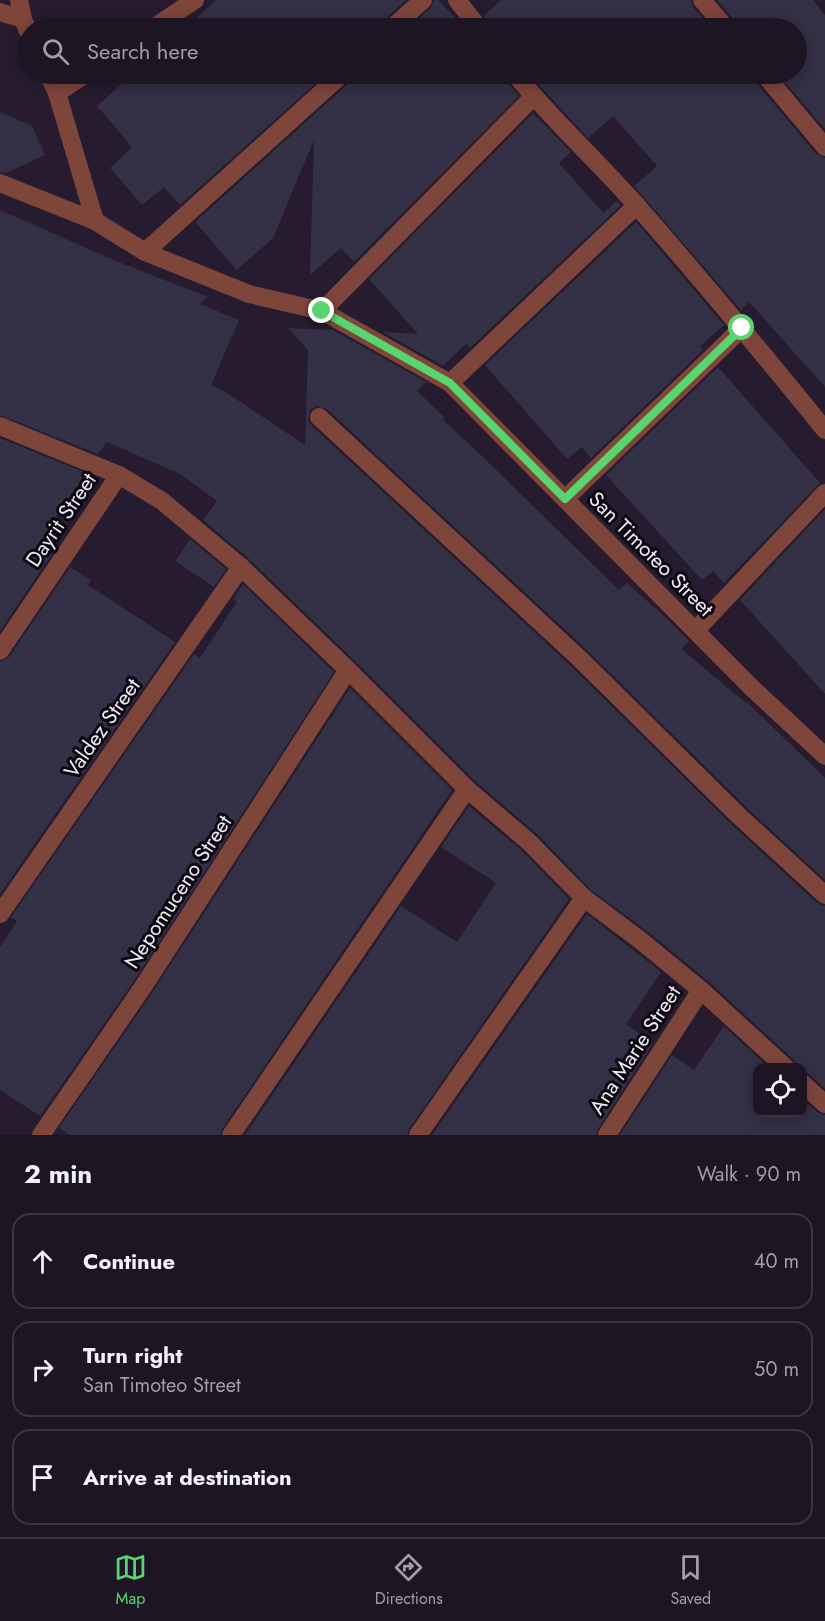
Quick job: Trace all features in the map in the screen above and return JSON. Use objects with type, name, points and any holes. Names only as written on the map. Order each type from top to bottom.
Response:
[{"type":"street","points":[[19,0],[24,18]]},
{"type":"street","points":[[168,18],[195,0]]},
{"type":"street","points":[[403,18],[423,0]]},
{"type":"street","points":[[457,0],[471,18]]},
{"type":"street","points":[[702,0],[717,18]]},
{"type":"street","points":[[0,12],[18,21]]},
{"type":"street","points":[[53,84],[95,221]]},
{"type":"street","points":[[57,93],[71,84]]},
{"type":"street","points":[[145,252],[331,84]]},
{"type":"street","points":[[523,84],[637,205],[825,430]]},
{"type":"street","points":[[772,84],[825,147]]},
{"type":"street","points":[[322,311],[534,97]]},
{"type":"street","name":"San Timoteo Street","points":[[0,183],[95,221],[145,252],[249,294],[322,311],[450,383],[752,688],[825,756]]},
{"type":"street","points":[[450,383],[637,205]]},
{"type":"street","points":[[565,499],[742,328]]},
{"type":"street","points":[[319,417],[580,659],[704,782],[825,895]]},
{"type":"street","points":[[0,426],[119,475],[162,501],[241,567],[467,789],[529,842],[584,898],[701,990],[781,1063]]},
{"type":"street","name":"Dayrit Street","points":[[0,651],[119,475]]},
{"type":"street","points":[[696,630],[825,493]]},
{"type":"street","name":"Valdez Street","points":[[0,914],[241,567]]},
{"type":"street","name":"Nepomuceno Street","points":[[41,1135],[143,987],[348,670]]},
{"type":"street","points":[[231,1135],[467,789]]},
{"type":"street","points":[[418,1135],[584,898]]},
{"type":"street","name":"Ana Marie Street","points":[[607,1135],[701,990]]},
{"type":"street","points":[[807,1088],[825,1104]]},
{"type":"building","points":[[216,0],[406,0],[386,18],[197,18]]},
{"type":"building","points":[[434,0],[438,0],[455,18],[420,18],[431,8]]},
{"type":"building","points":[[501,0],[691,0],[693,7],[703,18],[485,18],[484,16]]},
{"type":"building","points":[[717,0],[813,0],[825,15],[825,129],[787,84],[807,84],[807,18],[732,18]]},
{"type":"building","points":[[122,84],[315,84],[180,205],[164,187],[142,205],[110,168],[132,147],[97,106]]},
{"type":"building","points":[[348,84],[509,84],[519,96],[354,262],[341,248],[310,275],[314,140],[273,238],[237,270],[195,222]]},
{"type":"building","points":[[538,84],[758,84],[816,154],[825,158],[825,387],[749,302],[741,310],[634,186],[657,166],[613,116],[588,138]]},
{"type":"building","points":[[0,112],[32,126],[45,155],[6,173],[0,172]]},
{"type":"building","points":[[533,113],[571,152],[559,163],[603,213],[617,201],[621,205],[470,348],[466,344],[443,366],[383,332],[418,334],[369,279]]},
{"type":"building","points":[[0,210],[116,261],[208,297],[200,304],[239,320],[211,385],[227,393],[305,445],[308,350],[288,328],[333,330],[426,382],[417,391],[445,418],[443,420],[619,590],[627,583],[664,616],[689,641],[681,649],[747,702],[825,778],[825,880],[746,807],[588,651],[327,409],[316,406],[310,410],[308,420],[311,425],[572,667],[730,823],[817,903],[825,906],[825,1089],[807,1074],[807,1063],[795,1063],[708,981],[647,931],[591,890],[537,834],[475,781],[249,559],[203,520],[217,501],[180,474],[107,442],[98,454],[0,415]]},
{"type":"building","points":[[636,222],[724,325],[700,346],[703,350],[591,458],[582,447],[567,459],[485,365]]},
{"type":"building","points":[[718,367],[820,483],[724,583],[713,571],[702,580],[606,475]]},
{"type":"building","points":[[0,438],[86,473],[56,517],[62,521],[44,550],[51,555],[0,631]]},
{"type":"building","points":[[825,509],[825,694],[740,600]]},
{"type":"building","points":[[190,539],[226,569],[214,587],[175,561]]},
{"type":"building","points":[[70,567],[91,580],[88,585],[175,642],[0,894],[0,662],[9,657]]},
{"type":"building","points":[[243,584],[334,672],[134,981],[40,1116],[0,1090],[0,947],[17,921],[11,917],[194,654],[200,658],[237,602],[233,599]]},
{"type":"building","points":[[350,688],[452,790],[220,1135],[70,1135],[59,1128],[152,993]]},
{"type":"building","points":[[469,806],[521,850],[569,899],[407,1135],[245,1135],[401,906],[457,942],[496,883],[441,847]]},
{"type":"building","points":[[587,914],[661,972],[626,1024],[653,1043],[596,1135],[432,1135]]},
{"type":"building","points":[[724,1026],[764,1063],[753,1063],[753,1117],[807,1117],[807,1103],[817,1112],[825,1115],[825,1135],[620,1135],[672,1055],[694,1070]]},
{"type":"route","points":[[322,311],[450,383],[565,499],[742,328]]}]
